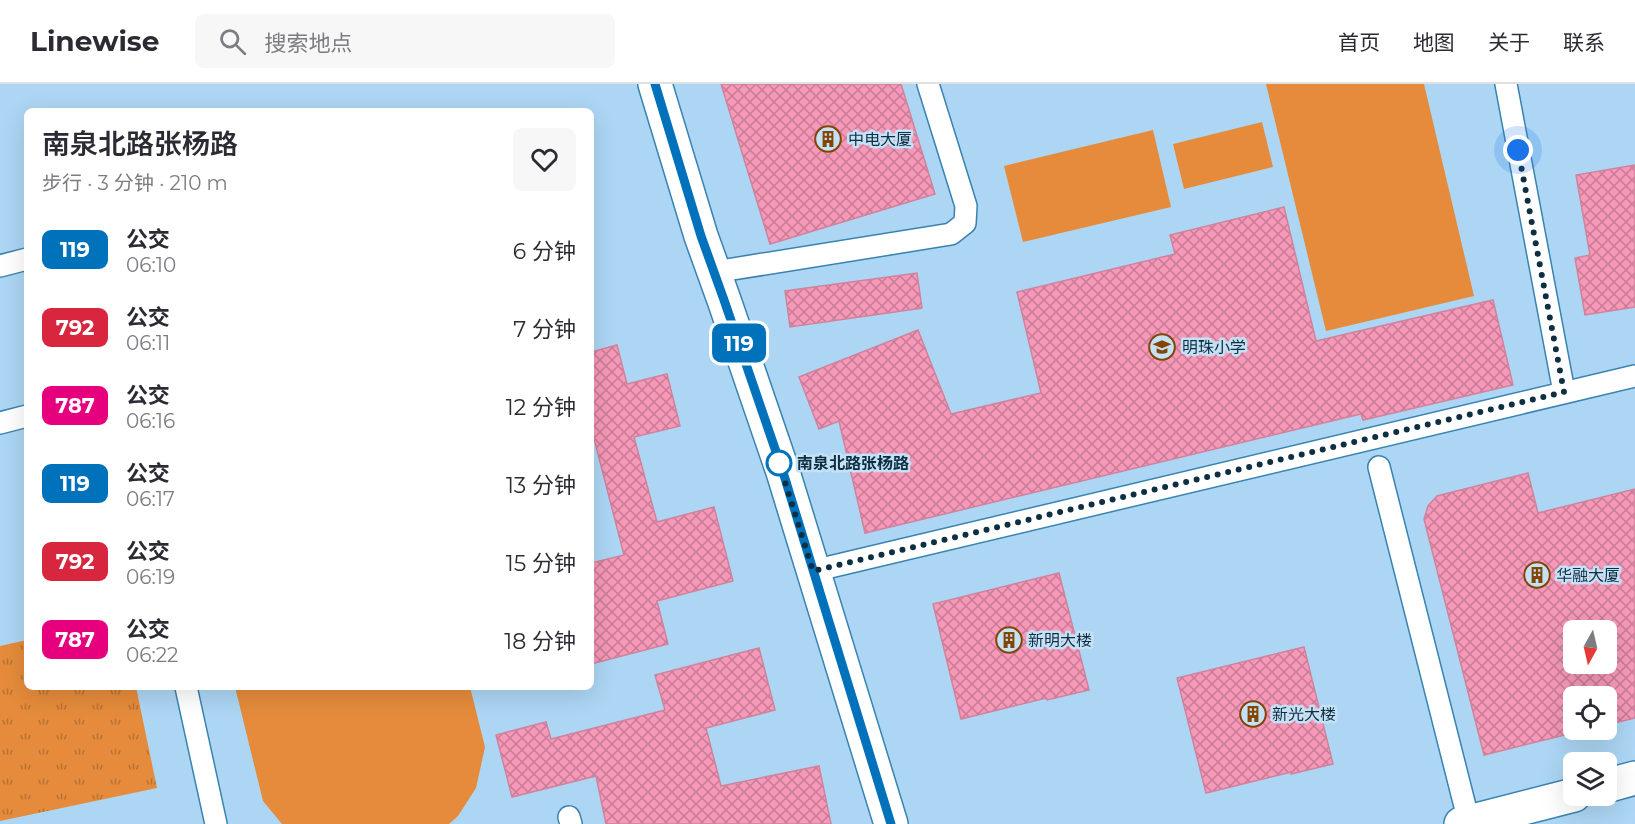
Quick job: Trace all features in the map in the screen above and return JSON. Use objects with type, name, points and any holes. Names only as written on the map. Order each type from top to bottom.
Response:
[{"type":"street","points":[[655,84],[701,236],[783,472],[891,824]]},
{"type":"street","points":[[1617,783],[1635,778]]},
{"type":"street","points":[[1465,823],[1563,798]]},
{"type":"lane","points":[[714,272],[951,234],[965,223],[966,206],[928,84]]},
{"type":"lane","points":[[1506,84],[1564,392]]},
{"type":"lane","points":[[0,266],[24,260]]},
{"type":"lane","points":[[813,571],[1635,376]]},
{"type":"lane","points":[[0,423],[24,417]]},
{"type":"lane","points":[[1379,467],[1465,823]]},
{"type":"lane","points":[[187,690],[216,824]]},
{"type":"green space","points":[[1266,84],[1424,84],[1474,296],[1326,331]]},
{"type":"green space","points":[[1262,122],[1273,167],[1184,189],[1173,144]]},
{"type":"green space","points":[[1153,130],[1171,207],[1023,242],[1004,166]]},
{"type":"green space","points":[[24,641],[24,690],[137,690],[157,788],[0,821],[0,646]]},
{"type":"green space","points":[[236,690],[471,690],[485,747],[476,788],[458,816],[449,824],[282,824],[263,801]]},
{"type":"building","name":"中电大厦","points":[[721,84],[901,84],[935,194],[770,244]]},
{"type":"building","points":[[1635,165],[1635,307],[1585,315],[1575,258],[1590,255],[1576,175]]},
{"type":"building","points":[[1284,207],[1316,341],[1493,300],[1513,385],[1363,420],[1361,414],[865,533],[839,421],[819,429],[799,377],[918,330],[951,414],[1041,393],[1017,292],[1175,254],[1170,235]]},
{"type":"building","points":[[917,273],[922,308],[790,327],[785,291]]},
{"type":"building","points":[[617,345],[627,384],[667,374],[680,426],[634,437],[657,522],[714,507],[733,581],[657,601],[668,644],[594,663],[594,562],[624,555],[594,439],[594,351]]},
{"type":"building","name":"华融大厦","points":[[1528,473],[1538,513],[1635,489],[1635,718],[1617,722],[1617,686],[1563,686],[1563,735],[1484,755],[1424,519],[1428,506],[1437,496]]},
{"type":"building","name":"新明大楼","points":[[1059,573],[1089,690],[961,719],[933,604]]},
{"type":"building","name":"新光大楼","points":[[1304,647],[1333,764],[1206,793],[1177,678]]},
{"type":"building","points":[[759,648],[775,710],[706,728],[721,786],[819,766],[831,824],[606,824],[596,776],[512,797],[496,735],[546,722],[551,739],[665,710],[655,675]]},
{"type":"bus line","name":"119","points":[[655,84],[701,236],[783,472],[891,824]]},
{"type":"place","name":"中电大厦","points":[[828,139]]},
{"type":"place","name":"明珠小学","points":[[1162,347]]},
{"type":"place","name":"南泉北路张杨路","points":[[779,463]]},
{"type":"place","name":"华融大厦","points":[[1537,575]]},
{"type":"place","name":"新明大楼","points":[[1009,640]]},
{"type":"place","name":"新光大楼","points":[[1253,714]]},
{"type":"route","points":[[779,463],[813,571],[1564,392],[1518,150]]}]
